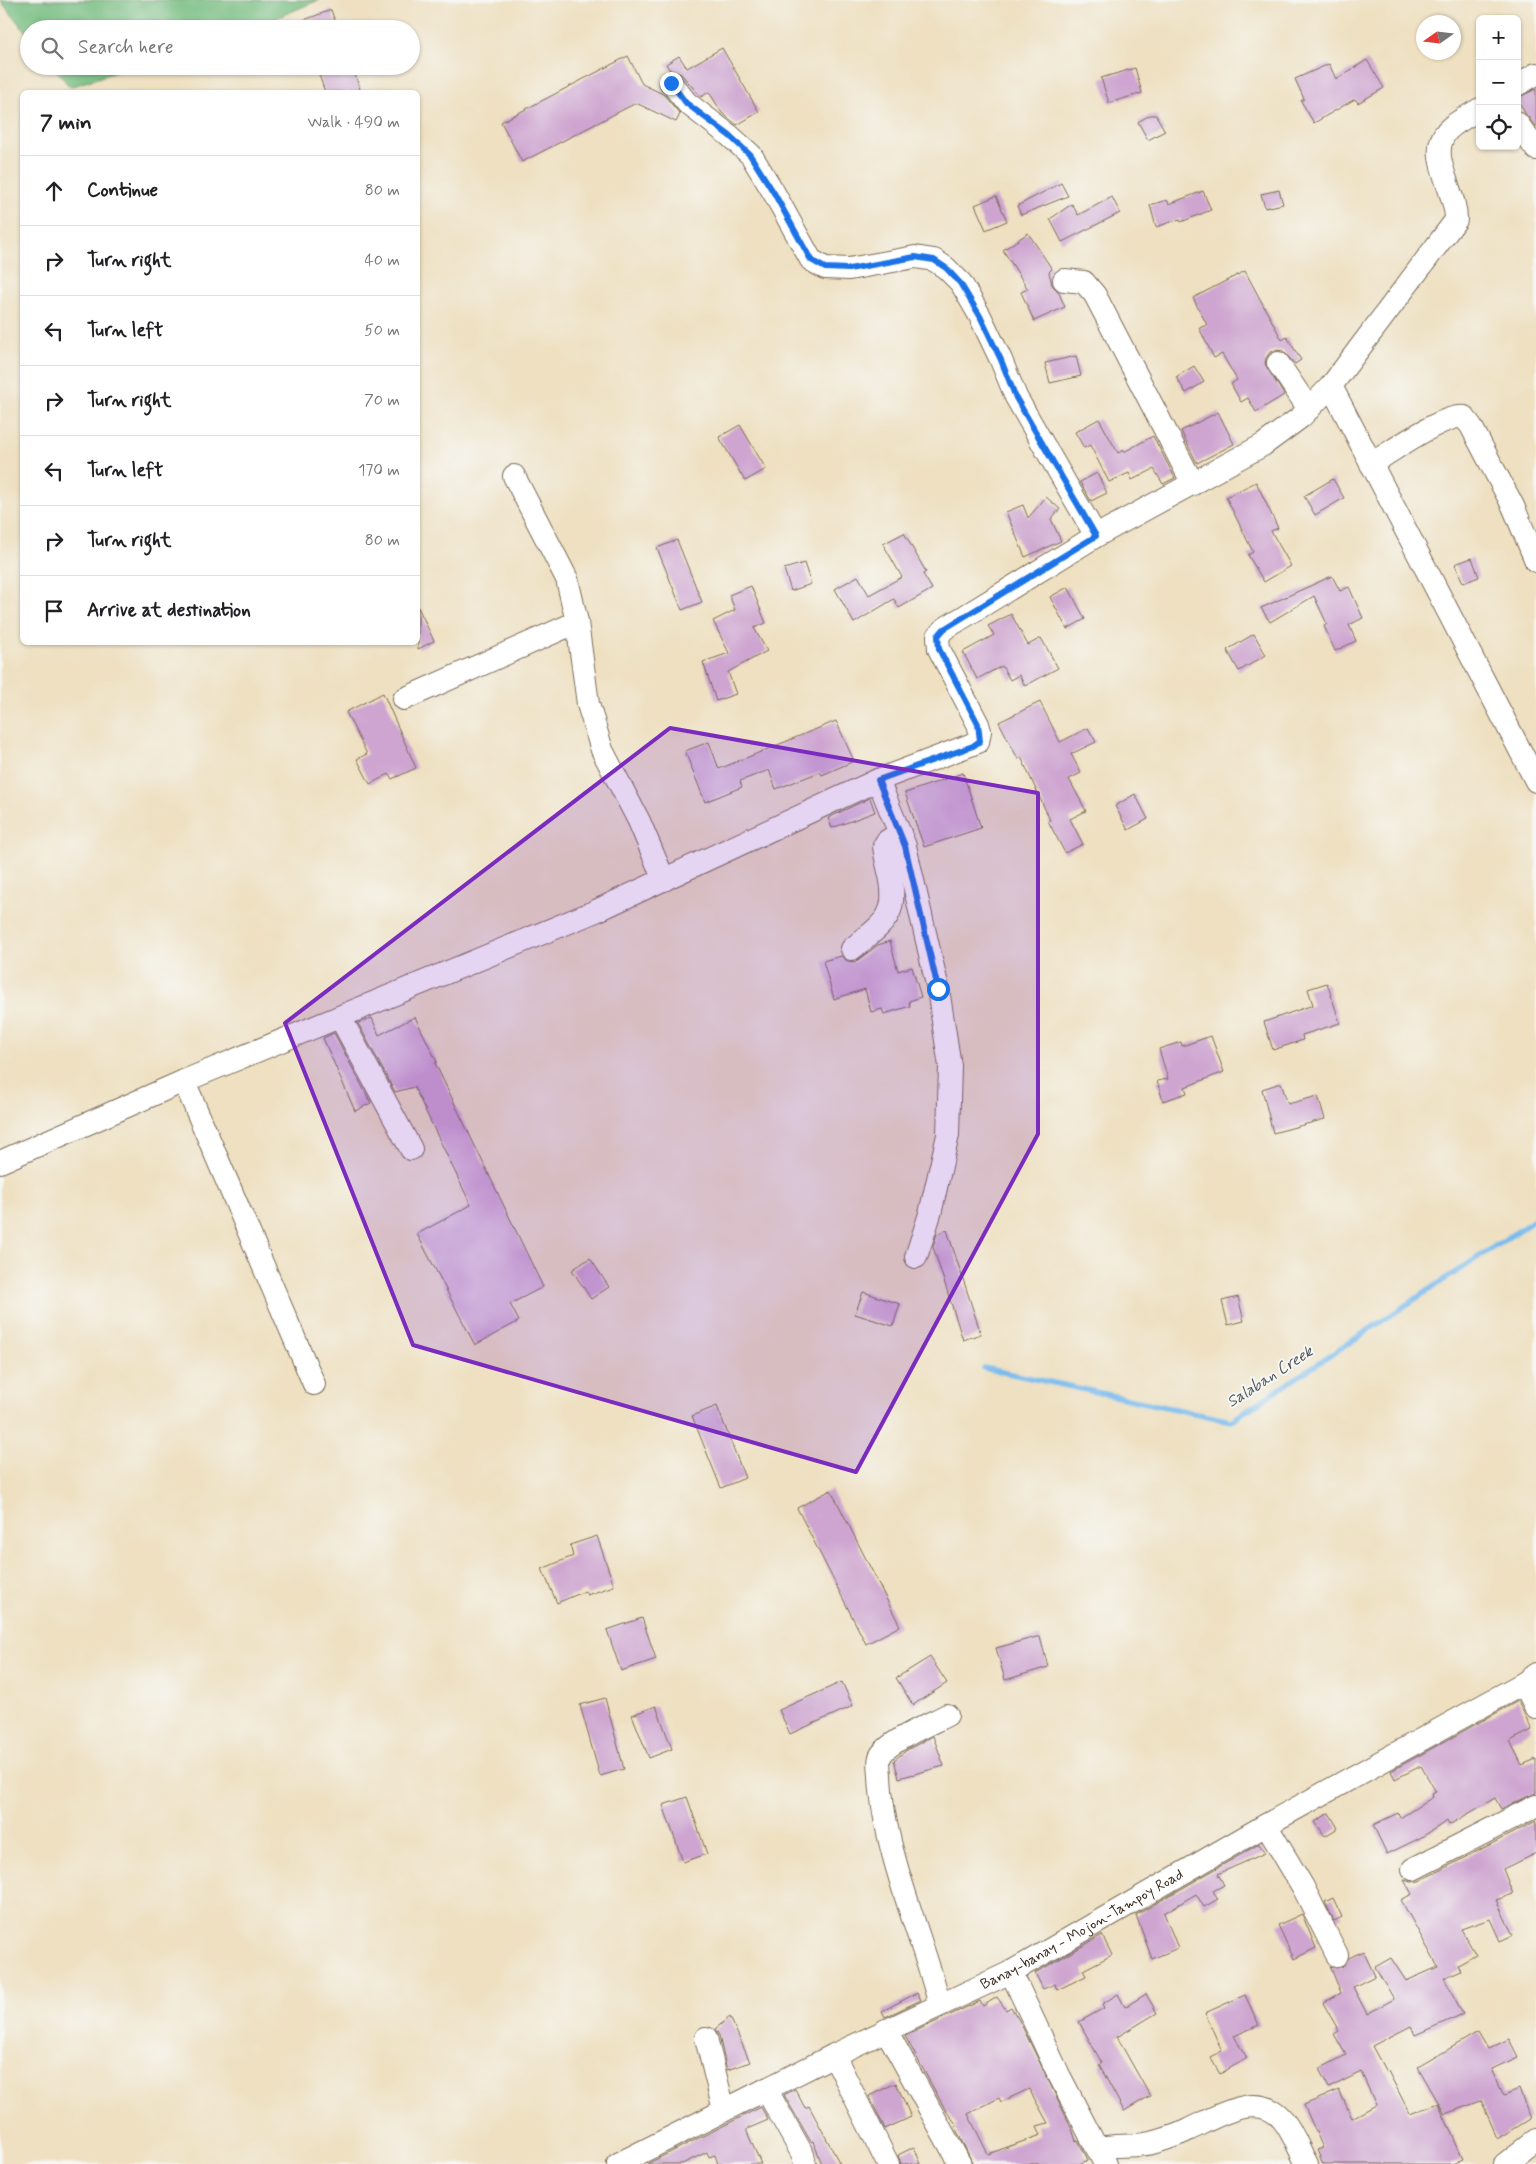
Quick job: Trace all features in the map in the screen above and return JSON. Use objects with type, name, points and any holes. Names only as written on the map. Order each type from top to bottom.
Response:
[{"type":"street","points":[[1521,83],[1536,74]]},
{"type":"street","points":[[671,83],[686,103],[730,136],[750,155],[774,193],[811,260],[825,268],[849,269],[915,257],[934,260],[946,268],[960,283],[980,316],[1001,360],[1016,398],[1096,536]]},
{"type":"street","points":[[0,1162],[184,1081],[596,911],[878,780],[973,746],[980,741],[978,724],[939,649],[938,636],[944,629],[1096,536],[1263,445],[1301,417],[1331,386],[1456,220],[1456,209],[1441,164],[1440,148],[1447,131],[1476,112]]},
{"type":"street","points":[[1521,128],[1536,149]]},
{"type":"street","points":[[1064,280],[1084,282],[1095,295],[1193,484]]},
{"type":"street","points":[[1278,363],[1309,409]]},
{"type":"street","points":[[1331,386],[1536,781]]},
{"type":"street","points":[[1371,464],[1431,428],[1456,418],[1464,418],[1471,426],[1513,506],[1536,561]]},
{"type":"street","points":[[514,476],[568,579],[577,622],[588,704],[602,750],[639,821],[664,880]]},
{"type":"street","points":[[404,699],[577,622]]},
{"type":"street","points":[[878,780],[905,846],[938,989],[950,1066],[948,1135],[930,1214],[916,1257]]},
{"type":"street","points":[[852,949],[885,921],[893,906],[892,883],[884,846],[887,841],[900,833]]},
{"type":"street","points":[[340,1017],[411,1148]]},
{"type":"street","points":[[184,1081],[314,1384]]},
{"type":"street","points":[[1530,1679],[1536,1708]]},
{"type":"street","name":"Banay-banay - Mojon-Tampoy Road","points":[[627,2162],[724,2110],[834,2055],[1011,1972],[1266,1825],[1530,1679]]},
{"type":"street","points":[[940,2005],[888,1834],[880,1794],[879,1767],[880,1757],[888,1746],[947,1714]]},
{"type":"street","points":[[1413,1869],[1536,1806]]},
{"type":"street","points":[[1266,1825],[1303,1887],[1337,1954]]},
{"type":"street","points":[[1011,1972],[1059,2075],[1101,2156],[1129,2147],[1157,2142],[1185,2132],[1228,2111],[1250,2106],[1268,2110],[1284,2121],[1307,2164]]},
{"type":"street","points":[[886,2030],[960,2164]]},
{"type":"street","points":[[706,2038],[724,2110]]},
{"type":"street","points":[[834,2055],[888,2164]]},
{"type":"street","points":[[766,2089],[803,2156],[805,2164]]},
{"type":"street","points":[[1505,2164],[1536,2140]]},
{"type":"highlighted area","points":[[670,728],[1038,793],[1038,1134],[856,1472],[413,1345],[285,1023]]},
{"type":"green space","points":[[0,0],[319,0],[271,20],[20,20],[20,25]]},
{"type":"green space","points":[[60,75],[107,75],[70,87]]},
{"type":"building","points":[[331,10],[335,20],[304,20]]},
{"type":"building","points":[[722,48],[759,112],[737,125],[722,113],[709,92],[701,97],[681,74],[670,70],[666,64],[679,56],[687,68]]},
{"type":"building","points":[[628,56],[642,84],[663,94],[680,114],[676,122],[636,103],[522,162],[501,122]]},
{"type":"building","points":[[1367,60],[1384,88],[1358,103],[1355,99],[1314,123],[1301,101],[1304,99],[1295,79],[1329,64],[1336,79]]},
{"type":"building","points":[[1135,68],[1142,93],[1109,103],[1101,78]]},
{"type":"building","points":[[319,75],[355,75],[360,90],[324,90]]},
{"type":"building","points":[[1536,89],[1536,127],[1521,106],[1521,96]]},
{"type":"building","points":[[1150,115],[1156,115],[1165,131],[1148,140],[1138,122]]},
{"type":"building","points":[[1061,183],[1068,196],[1021,215],[1017,206]]},
{"type":"building","points":[[1279,190],[1283,204],[1265,208],[1261,194]]},
{"type":"building","points":[[1203,191],[1211,210],[1181,222],[1180,219],[1156,227],[1150,205],[1167,200],[1169,204]]},
{"type":"building","points":[[996,196],[1007,221],[986,230],[975,205]]},
{"type":"building","points":[[1112,197],[1120,213],[1062,242],[1050,219],[1072,204],[1078,215]]},
{"type":"building","points":[[1028,233],[1052,269],[1049,272],[1052,285],[1058,291],[1065,307],[1034,321],[1021,292],[1028,289],[1003,250]]},
{"type":"building","points":[[1245,271],[1282,340],[1287,337],[1301,360],[1295,364],[1283,351],[1270,352],[1265,364],[1284,395],[1256,412],[1248,398],[1241,402],[1231,384],[1237,380],[1222,354],[1214,358],[1199,328],[1207,325],[1193,298]]},
{"type":"building","points":[[1076,356],[1081,376],[1050,383],[1045,363]]},
{"type":"building","points":[[1194,366],[1204,382],[1186,393],[1176,377]]},
{"type":"building","points":[[1218,412],[1234,444],[1197,463],[1181,431]]},
{"type":"building","points":[[1099,419],[1118,453],[1124,450],[1124,452],[1153,436],[1175,478],[1163,484],[1154,469],[1132,480],[1129,473],[1109,482],[1090,445],[1084,448],[1075,432]]},
{"type":"building","points":[[740,425],[766,469],[745,481],[719,437]]},
{"type":"building","points":[[1097,473],[1107,493],[1091,501],[1080,482]]},
{"type":"building","points":[[1333,479],[1344,498],[1315,515],[1304,496]]},
{"type":"building","points":[[1256,482],[1278,528],[1271,531],[1291,566],[1264,582],[1248,555],[1253,552],[1226,497]]},
{"type":"building","points":[[1046,497],[1060,509],[1051,519],[1061,541],[1025,557],[1006,512],[1023,505],[1028,518]]},
{"type":"building","points":[[904,533],[926,572],[923,574],[932,589],[899,608],[894,599],[854,623],[835,589],[858,576],[869,595],[902,577],[883,544]]},
{"type":"building","points":[[677,540],[702,602],[682,610],[657,548]]},
{"type":"building","points":[[1472,558],[1479,577],[1463,583],[1455,564]]},
{"type":"building","points":[[804,563],[811,584],[791,591],[784,569]]},
{"type":"building","points":[[1332,576],[1340,591],[1349,587],[1363,618],[1349,625],[1356,641],[1335,651],[1324,626],[1327,624],[1314,596],[1270,622],[1261,608]]},
{"type":"building","points":[[751,586],[766,623],[754,628],[767,651],[728,672],[736,694],[716,701],[703,662],[729,653],[713,621],[735,610],[729,595]]},
{"type":"building","points":[[1068,587],[1085,619],[1067,629],[1050,597]]},
{"type":"building","points":[[420,611],[434,641],[418,649],[418,645],[420,645]]},
{"type":"building","points":[[1011,614],[1028,645],[1041,638],[1058,668],[1025,686],[1019,675],[1010,680],[1002,666],[977,679],[963,652],[994,635],[988,626]]},
{"type":"building","points":[[1254,634],[1266,655],[1239,671],[1227,650]]},
{"type":"building","points":[[383,693],[416,768],[392,779],[389,774],[370,784],[357,759],[367,754],[346,712]]},
{"type":"building","points":[[1040,702],[1060,742],[1088,728],[1096,742],[1071,754],[1081,773],[1069,779],[1086,811],[1070,819],[1083,844],[1065,853],[1048,821],[1050,820],[1021,757],[1018,759],[999,722]]},
{"type":"building","points":[[836,721],[854,761],[822,775],[820,772],[776,789],[769,770],[740,781],[742,787],[705,802],[685,751],[709,742],[719,769]]},
{"type":"building","points":[[963,773],[981,828],[924,847],[905,793]]},
{"type":"building","points":[[1135,794],[1148,819],[1128,830],[1115,806]]},
{"type":"building","points":[[870,798],[875,812],[832,828],[828,818]]},
{"type":"building","points":[[890,941],[898,971],[912,967],[921,997],[909,1001],[910,1006],[884,1014],[882,1009],[871,1012],[865,989],[834,999],[823,961],[841,956],[847,961],[855,962],[878,945]]},
{"type":"building","points":[[1327,983],[1340,1023],[1302,1035],[1303,1040],[1273,1050],[1264,1022],[1313,1005],[1308,989]]},
{"type":"building","points":[[415,1017],[437,1062],[435,1063],[543,1287],[510,1304],[519,1321],[475,1345],[417,1234],[471,1205],[414,1087],[395,1092],[358,1023],[372,1018],[379,1035]]},
{"type":"building","points":[[334,1033],[371,1103],[355,1111],[323,1038]]},
{"type":"building","points":[[1211,1036],[1224,1072],[1185,1087],[1187,1093],[1163,1101],[1157,1081],[1168,1079],[1159,1049],[1181,1042],[1182,1046]]},
{"type":"building","points":[[1281,1083],[1288,1104],[1318,1096],[1325,1119],[1273,1133],[1262,1089]]},
{"type":"building","points":[[947,1230],[981,1334],[963,1340],[933,1247],[937,1234]]},
{"type":"building","points":[[590,1258],[609,1287],[591,1299],[572,1270]]},
{"type":"building","points":[[863,1292],[900,1304],[893,1326],[855,1314]]},
{"type":"building","points":[[1238,1297],[1244,1321],[1228,1325],[1222,1301]]},
{"type":"building","points":[[717,1406],[745,1478],[721,1488],[692,1416]]},
{"type":"building","points":[[831,1490],[900,1626],[866,1644],[797,1508]]},
{"type":"building","points":[[597,1536],[614,1586],[587,1595],[585,1591],[557,1603],[542,1569],[573,1556],[570,1545]]},
{"type":"building","points":[[642,1618],[656,1659],[621,1671],[607,1630]]},
{"type":"building","points":[[1040,1636],[1048,1667],[1005,1680],[996,1648]]},
{"type":"building","points":[[930,1657],[947,1683],[913,1705],[896,1678]]},
{"type":"building","points":[[842,1682],[853,1706],[790,1734],[779,1710]]},
{"type":"building","points":[[605,1698],[624,1769],[600,1776],[580,1705]]},
{"type":"building","points":[[1518,1701],[1532,1730],[1510,1741],[1522,1765],[1536,1759],[1536,1793],[1501,1809],[1495,1798],[1449,1825],[1447,1821],[1420,1838],[1387,1854],[1373,1825],[1398,1813],[1400,1818],[1433,1797],[1432,1794],[1436,1792],[1421,1766],[1395,1779],[1391,1771]]},
{"type":"building","points":[[656,1706],[672,1749],[649,1758],[632,1715]]},
{"type":"building","points":[[933,1736],[944,1766],[899,1778],[894,1760],[907,1750]]},
{"type":"building","points":[[687,1797],[707,1854],[683,1862],[663,1805]]},
{"type":"building","points":[[1329,1813],[1338,1828],[1325,1836],[1315,1822]]},
{"type":"building","points":[[1536,1821],[1536,1853],[1503,1869],[1513,1894],[1496,1900],[1513,1935],[1500,1941],[1490,1919],[1461,1929],[1476,1955],[1458,1965],[1461,1970],[1444,1978],[1463,2014],[1415,2035],[1411,2026],[1372,2046],[1386,2072],[1388,2071],[1410,2114],[1438,2103],[1463,2159],[1452,2164],[1323,2164],[1317,2150],[1323,2148],[1304,2105],[1339,2090],[1352,2118],[1376,2105],[1361,2072],[1329,2088],[1319,2069],[1346,2055],[1334,2034],[1339,2031],[1323,2003],[1341,1993],[1330,1966],[1342,1967],[1349,1958],[1363,1951],[1375,1976],[1353,1987],[1367,2014],[1394,1999],[1375,1967],[1391,1958],[1406,1981],[1438,1967],[1401,1900],[1412,1894],[1404,1880],[1419,1881]]},
{"type":"building","points":[[1259,1844],[1265,1853],[1218,1874],[1224,1885],[1213,1891],[1218,1899],[1204,1907],[1196,1894],[1164,1913],[1178,1948],[1152,1959],[1136,1915]]},
{"type":"building","points":[[1333,1898],[1342,1917],[1334,1921],[1325,1902]]},
{"type":"building","points":[[1302,1914],[1316,1948],[1294,1959],[1278,1925]]},
{"type":"building","points":[[1102,1935],[1112,1955],[1083,1970],[1086,1976],[1057,1990],[1055,1984],[1043,1989],[1035,1973]]},
{"type":"building","points":[[917,1993],[921,2000],[885,2017],[882,2011]]},
{"type":"building","points":[[1118,1994],[1125,2007],[1146,1994],[1157,2013],[1117,2037],[1150,2096],[1124,2111],[1099,2065],[1102,2063],[1079,2022],[1104,2008],[1102,2004]]},
{"type":"building","points":[[1245,1995],[1259,2025],[1234,2036],[1247,2058],[1220,2074],[1210,2057],[1222,2051],[1205,2013]]},
{"type":"building","points":[[997,1997],[1006,2010],[1011,2007],[1072,2129],[1076,2141],[1078,2140],[1088,2160],[1079,2164],[973,2164],[955,2127],[957,2125],[946,2111],[905,2036],[980,2001],[983,2006]],"holes":[[[1029,2089],[1048,2123],[1037,2126],[1041,2135],[988,2154],[968,2114],[999,2098],[1001,2102]]]},
{"type":"building","points":[[730,2017],[750,2062],[727,2070],[719,2035],[715,2029]]},
{"type":"building","points":[[1478,2032],[1488,2049],[1509,2039],[1518,2057],[1492,2069],[1504,2095],[1519,2089],[1530,2119],[1498,2139],[1481,2101],[1445,2114],[1418,2067]]},
{"type":"building","points":[[896,2083],[911,2117],[885,2129],[869,2096]]},
{"type":"building","points":[[795,2089],[805,2108],[809,2106],[840,2164],[822,2164],[813,2141],[811,2142],[784,2095]]},
{"type":"building","points":[[761,2107],[768,2120],[747,2129],[747,2132],[761,2164],[718,2164],[715,2155],[709,2157],[707,2152],[682,2164],[647,2164]]},
{"type":"building","points":[[914,2147],[921,2164],[901,2164],[898,2155]]},
{"type":"waterway","name":"Salaban Creek","points":[[984,1368],[1231,1421],[1536,1219]]},
{"type":"route","points":[[671,83],[686,103],[730,136],[750,155],[774,193],[811,260],[825,268],[849,269],[915,257],[934,260],[946,268],[960,283],[980,316],[1001,360],[1016,398],[1096,536],[944,629],[938,636],[939,649],[978,724],[980,741],[973,746],[878,780],[905,846],[938,989]]}]
